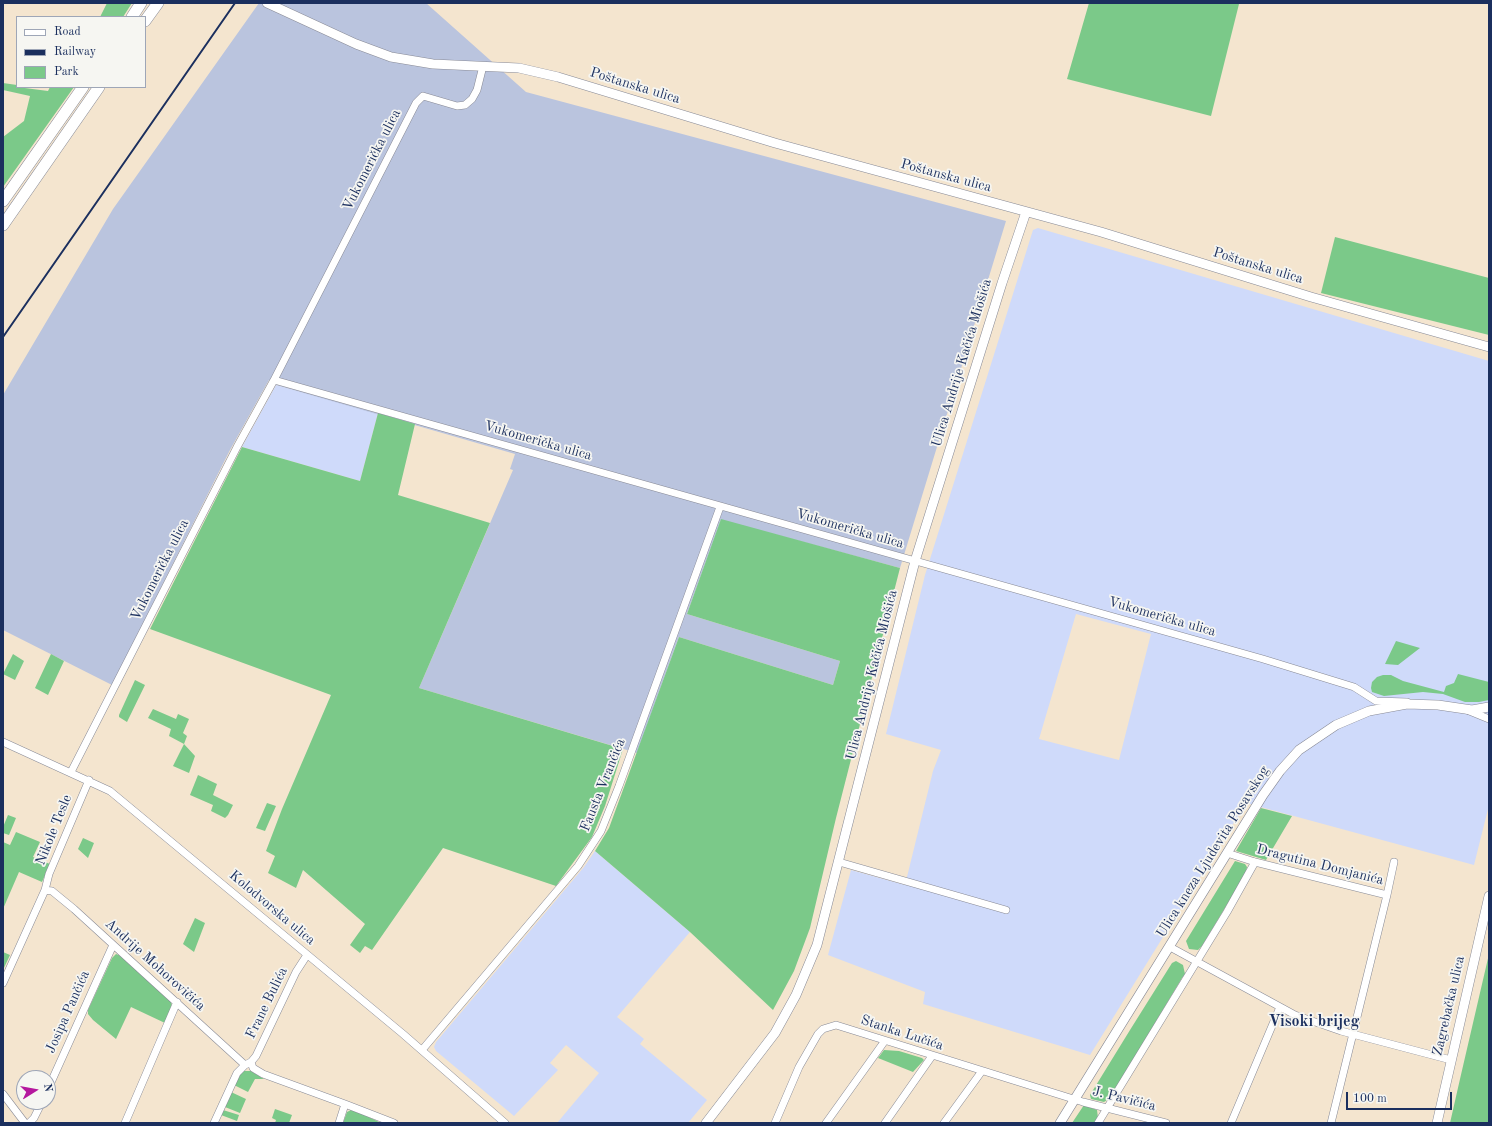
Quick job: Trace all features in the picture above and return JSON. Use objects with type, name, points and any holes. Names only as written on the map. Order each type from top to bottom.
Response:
[{"type":"highway","points":[[133,16],[141,3]]},
{"type":"highway","points":[[146,20],[158,3]]},
{"type":"highway","points":[[3,201],[82,88]]},
{"type":"highway","points":[[3,225],[98,88]]},
{"type":"main road","name":"Poštanska ulica","points":[[267,3],[356,44],[391,57],[433,64],[519,68],[558,77],[775,143],[1165,251],[1311,297],[1489,347]]},
{"type":"main road","name":"Ulica Andrije Kačića Miošića","points":[[706,1123],[767,1044],[796,995],[817,945],[915,561],[1002,283],[1026,212]]},
{"type":"main road","name":"Ulica kneza Ljudevita Posavskog","points":[[1060,1123],[1227,853],[1280,771],[1299,750],[1313,739],[1336,725],[1369,711],[1416,704],[1466,710]]},
{"type":"main road","points":[[1466,710],[1489,707]]},
{"type":"main road","name":"Zagrebačka ulica","points":[[1437,1123],[1489,896]]},
{"type":"street","name":"Vukomerička ulica","points":[[71,772],[237,447],[274,380],[416,103],[422,96],[457,106],[465,105],[472,99],[477,90],[483,66]]},
{"type":"street","name":"Vukomerička ulica","points":[[274,380],[1263,658],[1362,691],[1376,700],[1416,704]]},
{"type":"street","name":"Fausta Vrančića","points":[[422,1050],[581,862],[601,831],[619,786],[720,506]]},
{"type":"street","points":[[1466,710],[1489,719]]},
{"type":"street","name":"Kolodvorska ulica","points":[[3,742],[110,791],[143,816],[422,1050],[503,1122]]},
{"type":"street","name":"Nikole Tesle","points":[[3,983],[45,890],[88,780]]},
{"type":"street","name":"Dragutina Domjanića","points":[[1227,853],[1255,862],[1386,895],[1354,1033]]},
{"type":"street","points":[[839,862],[1006,910]]},
{"type":"street","points":[[1098,1123],[1227,912],[1255,862]]},
{"type":"street","points":[[1386,895],[1394,862]]},
{"type":"street","name":"Andrije Mohorovičića","points":[[45,890],[52,891],[254,1068],[263,1074],[394,1123]]},
{"type":"street","name":"Josipa Pančića","points":[[56,1071],[113,945]]},
{"type":"street","points":[[1170,947],[1280,1007],[1322,1025],[1451,1060]]},
{"type":"street","name":"Frane Bulića","points":[[214,1123],[237,1073],[256,1056],[296,972],[307,955]]},
{"type":"street","points":[[125,1123],[177,1002]]},
{"type":"street","points":[[1231,1123],[1280,1007]]},
{"type":"street","name":"Stanka Lučića","points":[[775,1123],[799,1067],[818,1034],[824,1029],[832,1026],[840,1026],[884,1042],[1075,1099]]},
{"type":"street","points":[[1331,1123],[1354,1033]]},
{"type":"street","points":[[826,1123],[884,1042]]},
{"type":"street","points":[[885,1123],[932,1056]]},
{"type":"street","points":[[944,1123],[982,1071]]},
{"type":"street","points":[[3,1094],[25,1123]]},
{"type":"street","name":"J. Pavičića","points":[[1075,1099],[1166,1123]]},
{"type":"street","points":[[338,1123],[345,1104]]},
{"type":"street","points":[[29,1123],[34,1118],[38,1110]]},
{"type":"shaded area","points":[[259,3],[426,3],[526,92],[1006,221],[900,568],[721,520],[687,614],[840,661],[833,685],[679,637],[637,753],[419,688],[513,470],[510,469],[515,454],[276,385],[269,380],[230,450],[112,685],[3,630],[3,395],[113,209]]},
{"type":"shaded area","points":[[1038,228],[1489,361],[1489,805],[1474,865],[1246,803],[1090,1055],[923,1004],[925,992],[828,955],[851,870],[905,885],[933,771],[941,750],[886,734],[925,575],[1033,230]],"holes":[[[1076,614],[1151,634],[1119,760],[1039,739]]]},
{"type":"shaded area","points":[[276,385],[378,413],[360,481],[242,447]]},
{"type":"shaded area","points":[[595,851],[690,932],[617,1017],[644,1039],[640,1044],[707,1100],[688,1123],[557,1123],[599,1073],[566,1045],[550,1063],[558,1070],[514,1116],[436,1051],[434,1047],[436,1042],[584,867]]},
{"type":"green space","points":[[107,3],[132,3],[124,16],[100,16]]},
{"type":"green space","points":[[1089,3],[1239,4],[1211,116],[1067,79]]},
{"type":"green space","points":[[3,83],[16,85],[16,88],[48,91],[50,88],[73,88],[3,187],[3,137],[24,121],[30,96],[3,90]]},
{"type":"green space","points":[[1335,237],[1489,278],[1489,335],[1321,293]]},
{"type":"green space","points":[[378,413],[415,424],[398,495],[490,523],[419,688],[623,749],[605,806],[592,837],[556,886],[443,848],[372,950],[365,946],[360,953],[350,945],[365,924],[303,870],[296,888],[268,873],[275,856],[266,851],[282,809],[331,695],[150,629],[242,447],[360,481]]},
{"type":"green space","points":[[721,519],[900,568],[836,818],[810,928],[794,971],[773,1010],[690,932],[595,851],[609,828],[679,637],[833,685],[840,661],[687,614]]},
{"type":"green space","points":[[1396,641],[1420,648],[1398,665],[1385,664]]},
{"type":"green space","points":[[13,654],[24,661],[15,680],[3,674]]},
{"type":"green space","points":[[51,654],[64,661],[48,695],[35,688]]},
{"type":"green space","points":[[1458,674],[1489,682],[1489,700],[1465,702],[1443,694],[1423,692],[1384,696],[1372,692],[1371,688],[1372,682],[1377,677],[1391,675],[1403,681],[1444,692],[1446,686],[1454,683]]},
{"type":"green space","points":[[135,680],[145,685],[127,722],[119,717],[119,715]]},
{"type":"green space","points":[[153,709],[176,719],[178,714],[189,719],[183,733],[187,736],[184,744],[169,736],[171,729],[148,718]]},
{"type":"green space","points":[[184,744],[195,756],[189,773],[173,766]]},
{"type":"green space","points":[[198,775],[217,784],[213,795],[233,805],[225,818],[211,811],[213,805],[190,795]]},
{"type":"green space","points":[[267,803],[276,806],[265,831],[256,828]]},
{"type":"green space","points":[[1261,808],[1292,816],[1266,860],[1236,851]]},
{"type":"green space","points":[[8,815],[16,818],[9,835],[3,833],[3,827]]},
{"type":"green space","points":[[16,832],[40,842],[33,857],[50,864],[42,882],[19,872],[3,909],[3,842],[10,845]]},
{"type":"green space","points":[[83,838],[94,843],[88,858],[78,849]]},
{"type":"green space","points":[[1235,861],[1245,864],[1247,867],[1246,873],[1202,946],[1198,950],[1189,949],[1186,941]]},
{"type":"green space","points":[[195,918],[205,923],[194,952],[183,944]]},
{"type":"green space","points":[[3,952],[10,955],[3,970]]},
{"type":"green space","points":[[116,954],[121,956],[171,1001],[172,1007],[165,1023],[131,1007],[116,1039],[93,1020],[88,1014],[88,1010],[112,958]]},
{"type":"green space","points":[[1489,954],[1489,1123],[1450,1123],[1460,1079]]},
{"type":"green space","points":[[1176,961],[1183,965],[1185,974],[1110,1098],[1104,1102],[1091,1099],[1090,1095],[1130,1030],[1172,963]]},
{"type":"green space","points":[[884,1050],[899,1051],[922,1058],[924,1060],[913,1072],[878,1058]]},
{"type":"green space","points":[[244,1071],[251,1071],[264,1079],[255,1079],[248,1092],[234,1085],[236,1079]]},
{"type":"green space","points":[[231,1092],[246,1099],[240,1113],[225,1107]]},
{"type":"green space","points":[[1084,1105],[1097,1110],[1098,1118],[1094,1123],[1072,1123]]},
{"type":"green space","points":[[275,1109],[292,1115],[289,1123],[275,1123],[276,1120],[272,1118]]},
{"type":"green space","points":[[223,1110],[239,1115],[237,1121],[221,1115]]},
{"type":"green space","points":[[351,1110],[357,1111],[381,1123],[343,1123],[347,1112]]},
{"type":"railway","points":[[3,337],[235,3]]},
{"type":"district","name":"Visoki brijeg","points":[[1314,1022]]}]
